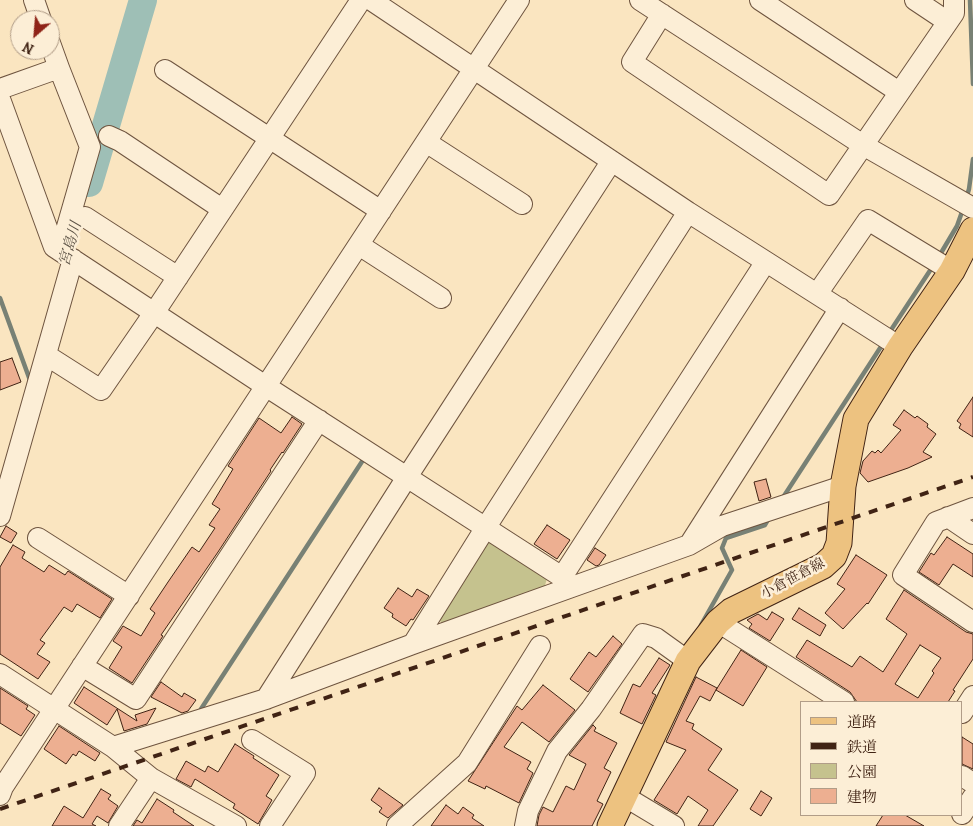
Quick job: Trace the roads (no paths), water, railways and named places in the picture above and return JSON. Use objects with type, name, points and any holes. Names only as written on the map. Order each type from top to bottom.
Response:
[{"type":"main road","name":"小倉笹倉線","points":[[610,826],[688,661],[718,622],[731,611],[823,566],[834,556],[839,544],[843,486],[856,419],[900,347],[952,272],[973,230]]},
{"type":"street","points":[[46,355],[101,390],[361,0]]},
{"type":"street","points":[[372,0],[611,162],[765,263],[900,347]]},
{"type":"street","points":[[1,790],[519,0]]},
{"type":"street","points":[[640,0],[862,145],[973,208]]},
{"type":"street","points":[[760,0],[899,92]]},
{"type":"street","points":[[915,0],[948,22]]},
{"type":"street","points":[[662,14],[632,62],[829,195],[954,13],[954,0]]},
{"type":"street","points":[[0,516],[46,355],[90,147],[56,60]]},
{"type":"street","points":[[0,89],[59,68]]},
{"type":"street","points":[[165,70],[381,211]]},
{"type":"street","points":[[0,99],[54,246],[267,387],[486,527],[564,583]]},
{"type":"street","points":[[109,136],[120,141],[222,209]]},
{"type":"street","points":[[426,142],[522,204]]},
{"type":"street","points":[[266,699],[406,477],[611,162]]},
{"type":"street","points":[[413,644],[688,212]]},
{"type":"street","points":[[85,217],[178,277]]},
{"type":"street","points":[[817,294],[868,220],[952,272]]},
{"type":"street","points":[[359,245],[441,298]]},
{"type":"street","points":[[564,583],[765,263]]},
{"type":"street","points":[[689,546],[840,308]]},
{"type":"street","points":[[82,666],[136,699],[318,420]]},
{"type":"street","points":[[113,747],[266,699],[413,644],[564,583],[689,546],[722,526],[843,486]]},
{"type":"street","points":[[973,508],[936,522],[903,575],[973,622]]},
{"type":"street","points":[[948,517],[973,534]]},
{"type":"street","points":[[38,538],[129,596]]},
{"type":"street","points":[[718,622],[842,701]]},
{"type":"street","points":[[525,826],[528,810],[557,751],[591,709],[643,634],[656,638],[688,661]]},
{"type":"street","points":[[397,826],[468,763],[540,646]]},
{"type":"street","points":[[0,674],[113,747],[151,778],[236,826]]},
{"type":"street","points":[[963,711],[973,696]]},
{"type":"street","points":[[252,740],[305,773],[270,826]]},
{"type":"street","points":[[119,826],[151,778]]},
{"type":"street","points":[[624,796],[674,826]]},
{"type":"street","points":[[963,811],[973,797]]},
{"type":"waterway","name":"宮島川","points":[[89,183],[143,0]]},
{"type":"waterway","points":[[970,0],[973,84]]},
{"type":"waterway","points":[[966,199],[973,159]]},
{"type":"waterway","points":[[938,258],[957,226],[963,209]]},
{"type":"waterway","points":[[889,333],[933,266]]},
{"type":"waterway","points":[[0,298],[31,383]]},
{"type":"waterway","points":[[782,499],[884,342]]},
{"type":"waterway","points":[[201,709],[363,460]]},
{"type":"waterway","points":[[701,625],[732,570],[722,548],[726,538],[765,525],[769,518]]},
{"type":"railway","points":[[0,809],[973,477]]}]
